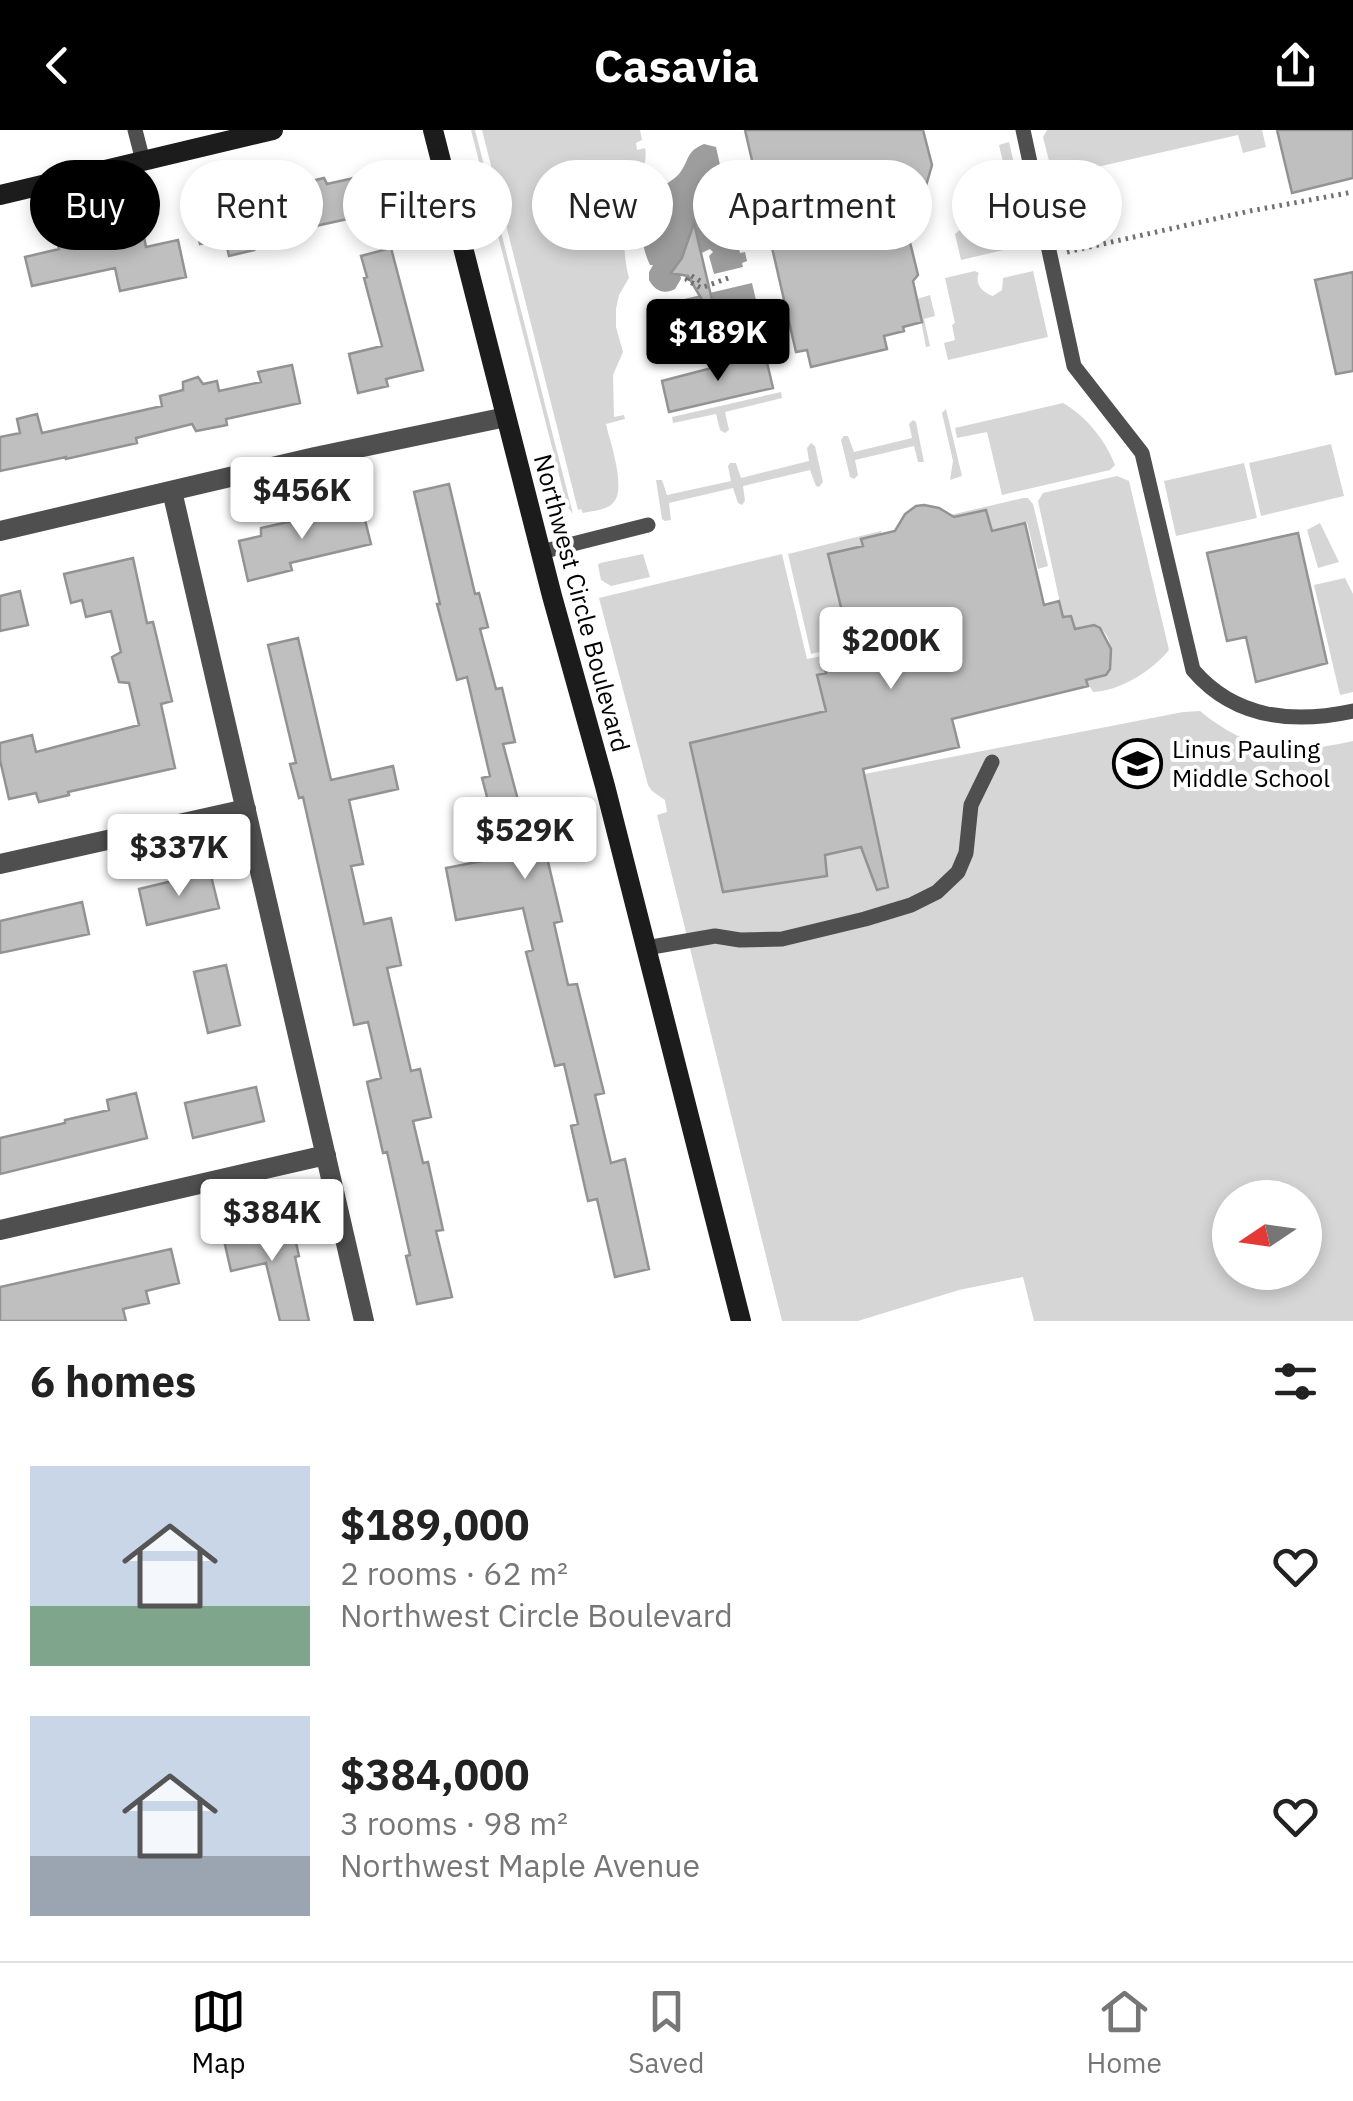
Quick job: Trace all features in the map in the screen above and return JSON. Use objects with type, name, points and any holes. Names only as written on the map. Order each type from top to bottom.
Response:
[{"type":"main road","points":[[147,160],[273,130]]},
{"type":"main road","name":"Northwest Circle Boulevard","points":[[433,130],[741,1321]]},
{"type":"main road","points":[[0,195],[30,188]]},
{"type":"street","points":[[0,530],[506,417]]},
{"type":"street","points":[[172,491],[364,1321]]},
{"type":"street","points":[[0,864],[246,809]]},
{"type":"street","points":[[0,1230],[326,1155]]},
{"type":"lane","points":[[135,130],[143,160]]},
{"type":"lane","points":[[1022,130],[1074,366],[1142,452],[1193,670],[1205,684],[1258,714],[1304,719],[1353,711]]},
{"type":"lane","points":[[541,552],[648,525]]},
{"type":"lane","points":[[646,948],[715,936],[757,941],[782,939],[866,919],[937,892],[958,872],[966,853],[971,805],[992,762]]},
{"type":"path","points":[[1064,253],[1353,192]]},
{"type":"path","points":[[700,281],[690,275],[687,280],[701,288],[731,278]]},
{"type":"shaded area","points":[[471,130],[475,130],[483,160],[479,160]]},
{"type":"shaded area","points":[[482,130],[640,130],[642,140],[636,143],[637,150],[645,148],[645,160],[532,160],[532,250],[624,250],[629,278],[616,309],[623,352],[613,375],[614,417],[624,415],[625,419],[606,424],[618,487],[613,503],[603,509],[583,513],[578,510],[512,249],[512,160],[490,160]]},
{"type":"shaded area","points":[[1047,130],[1262,130],[1266,147],[1243,153],[1238,135],[1122,161],[1049,160],[1043,137]]},
{"type":"shaded area","points":[[1009,142],[1013,160],[1002,160],[999,145]]},
{"type":"shaded area","points":[[704,144],[716,147],[719,160],[693,160],[693,250],[708,250],[679,264],[681,279],[675,289],[660,291],[649,280],[653,265],[645,250],[673,250],[673,179],[694,150]]},
{"type":"shaded area","points":[[502,250],[506,250],[573,514],[567,506]]},
{"type":"shaded area","points":[[739,250],[745,252],[747,261],[742,263],[743,267],[714,274],[709,256],[713,252]]},
{"type":"shaded area","points":[[959,250],[1004,250],[961,260]]},
{"type":"shaded area","points":[[1033,271],[1048,337],[948,360],[944,343],[955,340],[955,323],[945,278],[979,273],[980,288],[993,296],[1002,290],[1003,278]]},
{"type":"shaded area","points":[[752,283],[764,334],[755,336],[753,332],[673,349],[663,304]]},
{"type":"shaded area","points":[[930,295],[935,316],[924,319],[930,346],[926,347],[917,299]]},
{"type":"shaded area","points":[[781,392],[782,398],[725,412],[729,430],[725,433],[720,430],[716,414],[673,423],[672,417]]},
{"type":"shaded area","points":[[1063,403],[1101,438],[1115,465],[1110,470],[1002,495],[987,432],[957,438],[955,428]]},
{"type":"shaded area","points":[[946,409],[962,476],[950,480],[953,461],[942,413]]},
{"type":"shaded area","points":[[913,420],[924,462],[918,462],[914,446],[855,460],[858,475],[850,477],[841,440],[844,436],[848,436],[854,452],[912,438],[909,424]]},
{"type":"shaded area","points":[[811,443],[823,482],[819,487],[810,470],[743,486],[742,505],[733,488],[669,503],[671,520],[662,519],[656,480],[662,480],[667,495],[731,481],[730,463],[736,463],[741,478],[809,461],[807,448]]},
{"type":"shaded area","points":[[1331,444],[1344,496],[1261,516],[1249,463]]},
{"type":"shaded area","points":[[1244,463],[1257,518],[1176,536],[1164,481]]},
{"type":"shaded area","points":[[1117,476],[1129,481],[1169,650],[1135,678],[1093,692],[1086,680],[1106,675],[1110,644],[1100,628],[1075,629],[1071,616],[1063,617],[1038,501],[1043,493]]},
{"type":"shaded area","points":[[1023,498],[1033,504],[1048,566],[1038,569],[1027,522],[992,531],[985,510],[947,519],[946,516]]},
{"type":"shaded area","points":[[1320,523],[1339,562],[1318,568],[1307,530]]},
{"type":"shaded area","points":[[881,531],[861,539],[863,546],[828,555],[850,644],[811,654],[788,554]]},
{"type":"shaded area","points":[[643,554],[650,577],[611,586],[601,580],[600,563]]},
{"type":"shaded area","name":"Linus Pauling Middle School","points":[[782,554],[807,659],[822,656],[826,673],[817,675],[840,775],[736,799],[1183,712],[1200,711],[1237,735],[1272,747],[1310,748],[1353,741],[1353,1321],[1034,1321],[1023,1277],[959,1290],[858,1321],[782,1321],[657,815],[667,812],[665,800],[648,785],[599,598]]},
{"type":"shaded area","points":[[1345,578],[1353,594],[1353,692],[1340,695],[1314,585]]},
{"type":"building","points":[[745,130],[923,130],[931,160],[752,160]]},
{"type":"building","points":[[1277,130],[1353,130],[1353,178],[1292,193]]},
{"type":"building","points":[[323,178],[327,184],[343,180],[343,220],[323,224]]},
{"type":"building","points":[[693,226],[693,250],[700,250],[715,313],[711,315],[688,276],[671,273],[682,258]]},
{"type":"building","points":[[178,240],[186,277],[120,291],[115,268],[32,286],[25,257],[55,250],[160,250],[160,244]]},
{"type":"building","points":[[228,250],[254,250],[229,256]]},
{"type":"building","points":[[392,250],[423,370],[386,379],[388,386],[358,393],[349,354],[382,346],[361,256]]},
{"type":"building","points":[[773,250],[912,250],[918,275],[913,281],[922,322],[884,336],[887,349],[811,367],[807,350],[796,352]]},
{"type":"building","points":[[1353,272],[1353,371],[1336,374],[1315,280]]},
{"type":"building","points":[[765,354],[773,388],[669,412],[662,381]]},
{"type":"building","points":[[292,365],[300,403],[226,419],[227,425],[196,431],[192,424],[136,438],[137,443],[0,471],[0,437],[20,433],[17,419],[37,414],[42,433],[162,406],[160,396],[183,390],[183,382],[198,377],[203,384],[217,381],[219,391],[261,382],[258,372]]},
{"type":"building","points":[[449,484],[475,594],[479,593],[488,627],[480,629],[496,689],[502,688],[515,742],[503,744],[522,815],[536,811],[562,921],[554,923],[568,985],[577,984],[604,1093],[595,1095],[611,1163],[625,1159],[649,1269],[615,1277],[597,1199],[588,1201],[571,1126],[578,1124],[564,1064],[555,1066],[526,952],[533,950],[523,908],[456,920],[446,868],[503,857],[482,778],[490,776],[467,677],[457,680],[414,492]]},
{"type":"building","points":[[924,505],[954,517],[986,510],[992,531],[1025,523],[1044,605],[1059,601],[1063,617],[1071,616],[1075,629],[1094,625],[1100,628],[1111,649],[1110,669],[1106,675],[1086,680],[1088,686],[952,719],[959,747],[863,769],[888,887],[877,890],[861,847],[825,855],[827,876],[723,892],[690,743],[826,711],[817,675],[826,673],[822,656],[851,648],[828,554],[863,546],[861,539],[895,531],[905,514]]},
{"type":"building","points":[[342,510],[343,517],[363,512],[371,544],[290,563],[292,570],[248,581],[239,541],[261,536],[261,528]]},
{"type":"building","points":[[1298,533],[1327,663],[1256,682],[1246,637],[1227,641],[1207,553]]},
{"type":"building","points":[[133,558],[147,623],[153,622],[172,701],[161,704],[175,768],[39,802],[36,793],[9,799],[0,743],[32,735],[36,752],[139,725],[129,683],[119,682],[112,657],[121,652],[111,611],[86,617],[82,600],[71,603],[64,574]]},
{"type":"building","points":[[20,591],[28,625],[0,631],[0,596]]},
{"type":"building","points":[[298,638],[331,780],[393,766],[398,789],[349,800],[363,864],[351,866],[364,924],[391,918],[401,965],[387,968],[411,1071],[420,1069],[431,1117],[413,1121],[423,1163],[428,1162],[443,1230],[436,1231],[452,1297],[417,1304],[387,1152],[383,1153],[367,1082],[381,1078],[368,1022],[354,1025],[303,797],[299,798],[290,764],[296,763],[268,645]]},
{"type":"building","points":[[210,872],[219,908],[147,925],[139,889]]},
{"type":"building","points":[[82,902],[89,934],[0,953],[0,921]]},
{"type":"building","points":[[226,965],[240,1025],[208,1033],[194,972]]},
{"type":"building","points":[[256,1087],[264,1121],[193,1138],[185,1103]]},
{"type":"building","points":[[136,1093],[147,1138],[0,1174],[0,1138],[109,1110],[107,1100]]},
{"type":"building","points":[[291,1220],[309,1321],[280,1321],[266,1263],[231,1271],[223,1236]]},
{"type":"building","points":[[171,1249],[179,1283],[146,1291],[149,1303],[123,1309],[126,1321],[0,1321],[0,1287]]},
{"type":"place","name":"Linus Pauling Middle School","points":[[1137,763]]}]
